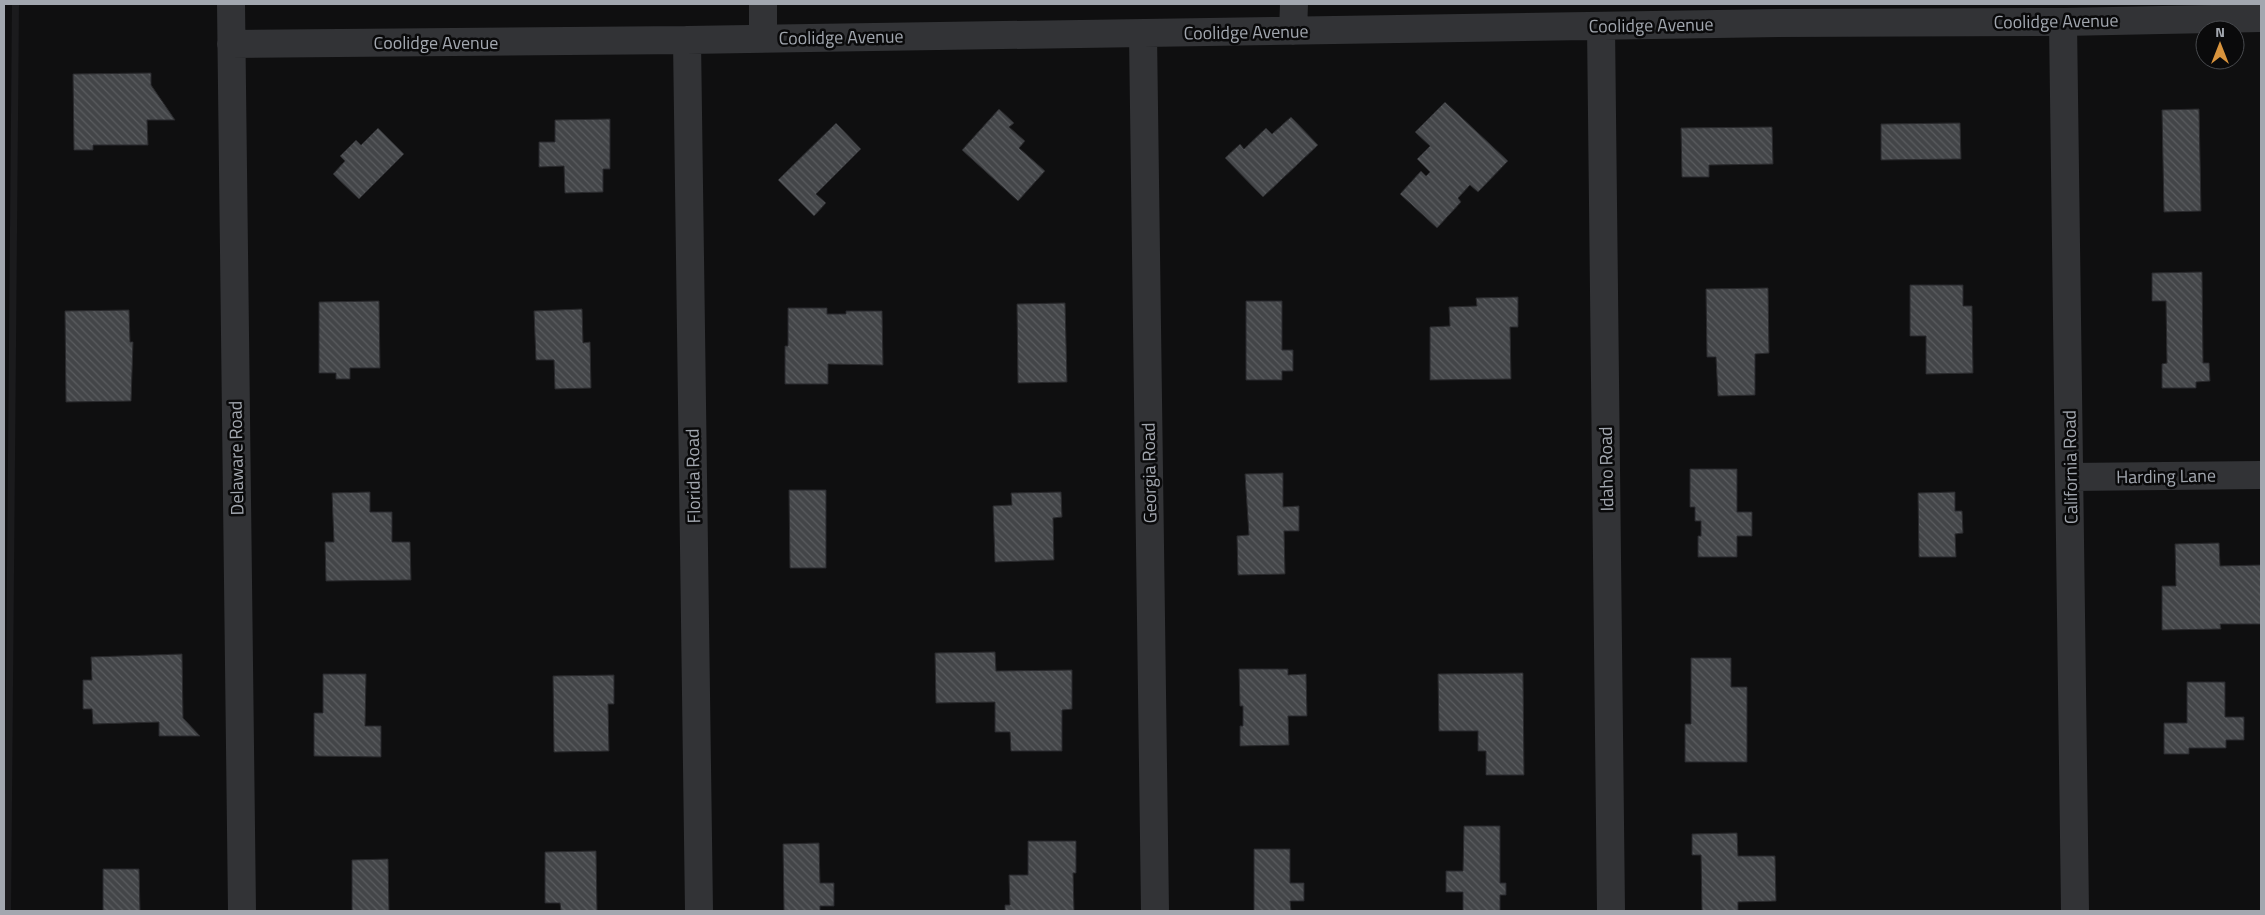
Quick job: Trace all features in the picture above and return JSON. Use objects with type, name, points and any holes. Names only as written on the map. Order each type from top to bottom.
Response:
[{"type":"street","name":"Delaware Road","points":[[231,4],[242,911]]},
{"type":"street","points":[[763,4],[764,38]]},
{"type":"street","points":[[1293,31],[1294,4]]},
{"type":"street","name":"Coolidge Avenue","points":[[231,44],[687,40],[1780,23],[2063,22],[2261,18]]},
{"type":"street","name":"California Road","points":[[2063,22],[2075,911]]},
{"type":"street","name":"Idaho Road","points":[[1601,26],[1611,911]]},
{"type":"street","name":"Georgia Road","points":[[1143,34],[1155,911]]},
{"type":"street","name":"Florida Road","points":[[687,40],[699,911]]},
{"type":"street","name":"Harding Lane","points":[[2070,477],[2261,475]]},
{"type":"shaded area","points":[[12,4],[19,4],[11,911],[4,911]]},
{"type":"building","points":[[151,73],[151,85],[175,120],[147,120],[148,145],[93,145],[93,150],[74,150],[73,74]]},
{"type":"building","points":[[1445,102],[1508,161],[1478,192],[1470,185],[1458,198],[1461,202],[1437,228],[1400,194],[1421,171],[1426,176],[1430,172],[1417,159],[1430,146],[1415,132]]},
{"type":"building","points":[[999,109],[1014,123],[1009,127],[1025,141],[1019,148],[1045,171],[1018,201],[962,150]]},
{"type":"building","points":[[2199,109],[2201,211],[2164,212],[2162,110]]},
{"type":"building","points":[[1291,117],[1318,145],[1263,197],[1225,158],[1240,144],[1244,149],[1266,128],[1272,134]]},
{"type":"building","points":[[610,119],[610,169],[603,169],[603,192],[565,193],[564,166],[539,167],[539,142],[555,142],[555,120]]},
{"type":"building","points":[[836,123],[861,149],[816,194],[826,203],[814,216],[778,180]]},
{"type":"building","points":[[1960,123],[1961,159],[1881,160],[1881,124]]},
{"type":"building","points":[[1772,127],[1773,164],[1709,165],[1709,177],[1682,177],[1681,128]]},
{"type":"building","points":[[378,128],[404,154],[359,199],[333,174],[345,161],[340,156],[356,140],[361,145]]},
{"type":"building","points":[[2202,272],[2203,363],[2209,363],[2210,381],[2196,382],[2196,388],[2162,388],[2162,364],[2167,363],[2166,301],[2152,301],[2152,273]]},
{"type":"building","points":[[1910,285],[1963,285],[1963,306],[1972,306],[1973,373],[1926,374],[1926,336],[1910,336]]},
{"type":"building","points":[[1768,288],[1769,353],[1755,354],[1755,395],[1718,396],[1716,357],[1707,357],[1706,289]]},
{"type":"building","points":[[1518,297],[1518,327],[1510,327],[1511,379],[1430,380],[1430,327],[1450,326],[1449,307],[1477,306],[1476,298]]},
{"type":"building","points":[[379,301],[380,368],[350,368],[350,379],[336,379],[336,373],[319,373],[319,302]]},
{"type":"building","points":[[1246,301],[1282,301],[1282,350],[1293,350],[1293,371],[1282,371],[1282,380],[1246,380]]},
{"type":"building","points":[[1065,303],[1067,382],[1018,383],[1017,304]]},
{"type":"building","points":[[788,308],[827,308],[827,314],[846,314],[846,311],[882,311],[883,365],[828,364],[828,384],[785,384]]},
{"type":"building","points":[[582,309],[583,343],[590,342],[591,388],[555,389],[554,360],[536,360],[534,311]]},
{"type":"building","points":[[129,310],[130,342],[133,342],[131,401],[66,402],[65,311]]},
{"type":"building","points":[[1690,469],[1737,469],[1737,512],[1752,512],[1752,536],[1737,536],[1737,557],[1698,557],[1698,536],[1701,536],[1701,521],[1695,521],[1695,507],[1690,507]]},
{"type":"building","points":[[1283,473],[1283,507],[1299,506],[1299,531],[1284,531],[1285,574],[1238,575],[1237,536],[1249,535],[1245,474]]},
{"type":"building","points":[[789,490],[826,490],[826,568],[790,568]]},
{"type":"building","points":[[370,492],[370,512],[392,512],[392,542],[410,542],[411,580],[326,581],[325,542],[334,542],[332,493]]},
{"type":"building","points":[[1061,492],[1062,517],[1053,518],[1054,560],[995,562],[993,506],[1012,505],[1011,493]]},
{"type":"building","points":[[1955,492],[1955,511],[1962,511],[1963,533],[1955,534],[1956,557],[1919,557],[1918,493]]},
{"type":"building","points":[[2219,543],[2220,566],[2261,565],[2261,624],[2220,624],[2221,629],[2162,630],[2162,586],[2176,586],[2175,544]]},
{"type":"building","points":[[995,652],[996,671],[1072,670],[1072,709],[1062,710],[1062,751],[1011,751],[1010,732],[995,732],[995,702],[936,703],[935,653]]},
{"type":"building","points":[[182,654],[183,718],[200,736],[159,736],[159,722],[93,724],[92,709],[83,709],[83,680],[92,680],[91,657]]},
{"type":"building","points":[[1691,658],[1731,658],[1731,687],[1747,687],[1747,762],[1685,762],[1685,724],[1691,724]]},
{"type":"building","points":[[1239,669],[1288,669],[1288,675],[1306,674],[1307,716],[1288,716],[1289,745],[1240,746],[1243,706],[1240,706]]},
{"type":"building","points":[[1523,673],[1524,775],[1486,775],[1486,751],[1478,751],[1478,731],[1439,731],[1438,674]]},
{"type":"building","points":[[323,674],[366,674],[365,726],[381,726],[381,757],[314,756],[314,713],[323,713]]},
{"type":"building","points":[[614,675],[614,704],[608,704],[609,751],[554,752],[553,676]]},
{"type":"building","points":[[2187,682],[2225,682],[2225,717],[2244,717],[2244,740],[2226,740],[2226,748],[2189,748],[2189,754],[2164,754],[2164,723],[2187,723]]},
{"type":"building","points":[[1464,826],[1500,826],[1500,883],[1506,883],[1506,895],[1500,895],[1500,911],[1463,911],[1463,892],[1446,892],[1446,871],[1463,871]]},
{"type":"building","points":[[1737,833],[1738,856],[1775,856],[1776,901],[1738,902],[1738,911],[1702,911],[1701,855],[1692,855],[1692,834]]},
{"type":"building","points":[[1028,841],[1076,841],[1076,873],[1073,873],[1074,911],[1005,911],[1005,905],[1010,905],[1009,875],[1028,875]]},
{"type":"building","points":[[819,843],[820,883],[834,883],[834,906],[820,906],[820,911],[784,911],[783,844]]},
{"type":"building","points":[[1254,849],[1290,849],[1290,883],[1304,883],[1304,901],[1290,901],[1291,911],[1254,911]]},
{"type":"building","points":[[596,851],[597,911],[561,911],[560,903],[545,903],[545,852]]},
{"type":"building","points":[[388,859],[389,911],[352,911],[352,860]]},
{"type":"building","points":[[103,869],[139,869],[140,911],[103,911]]}]
